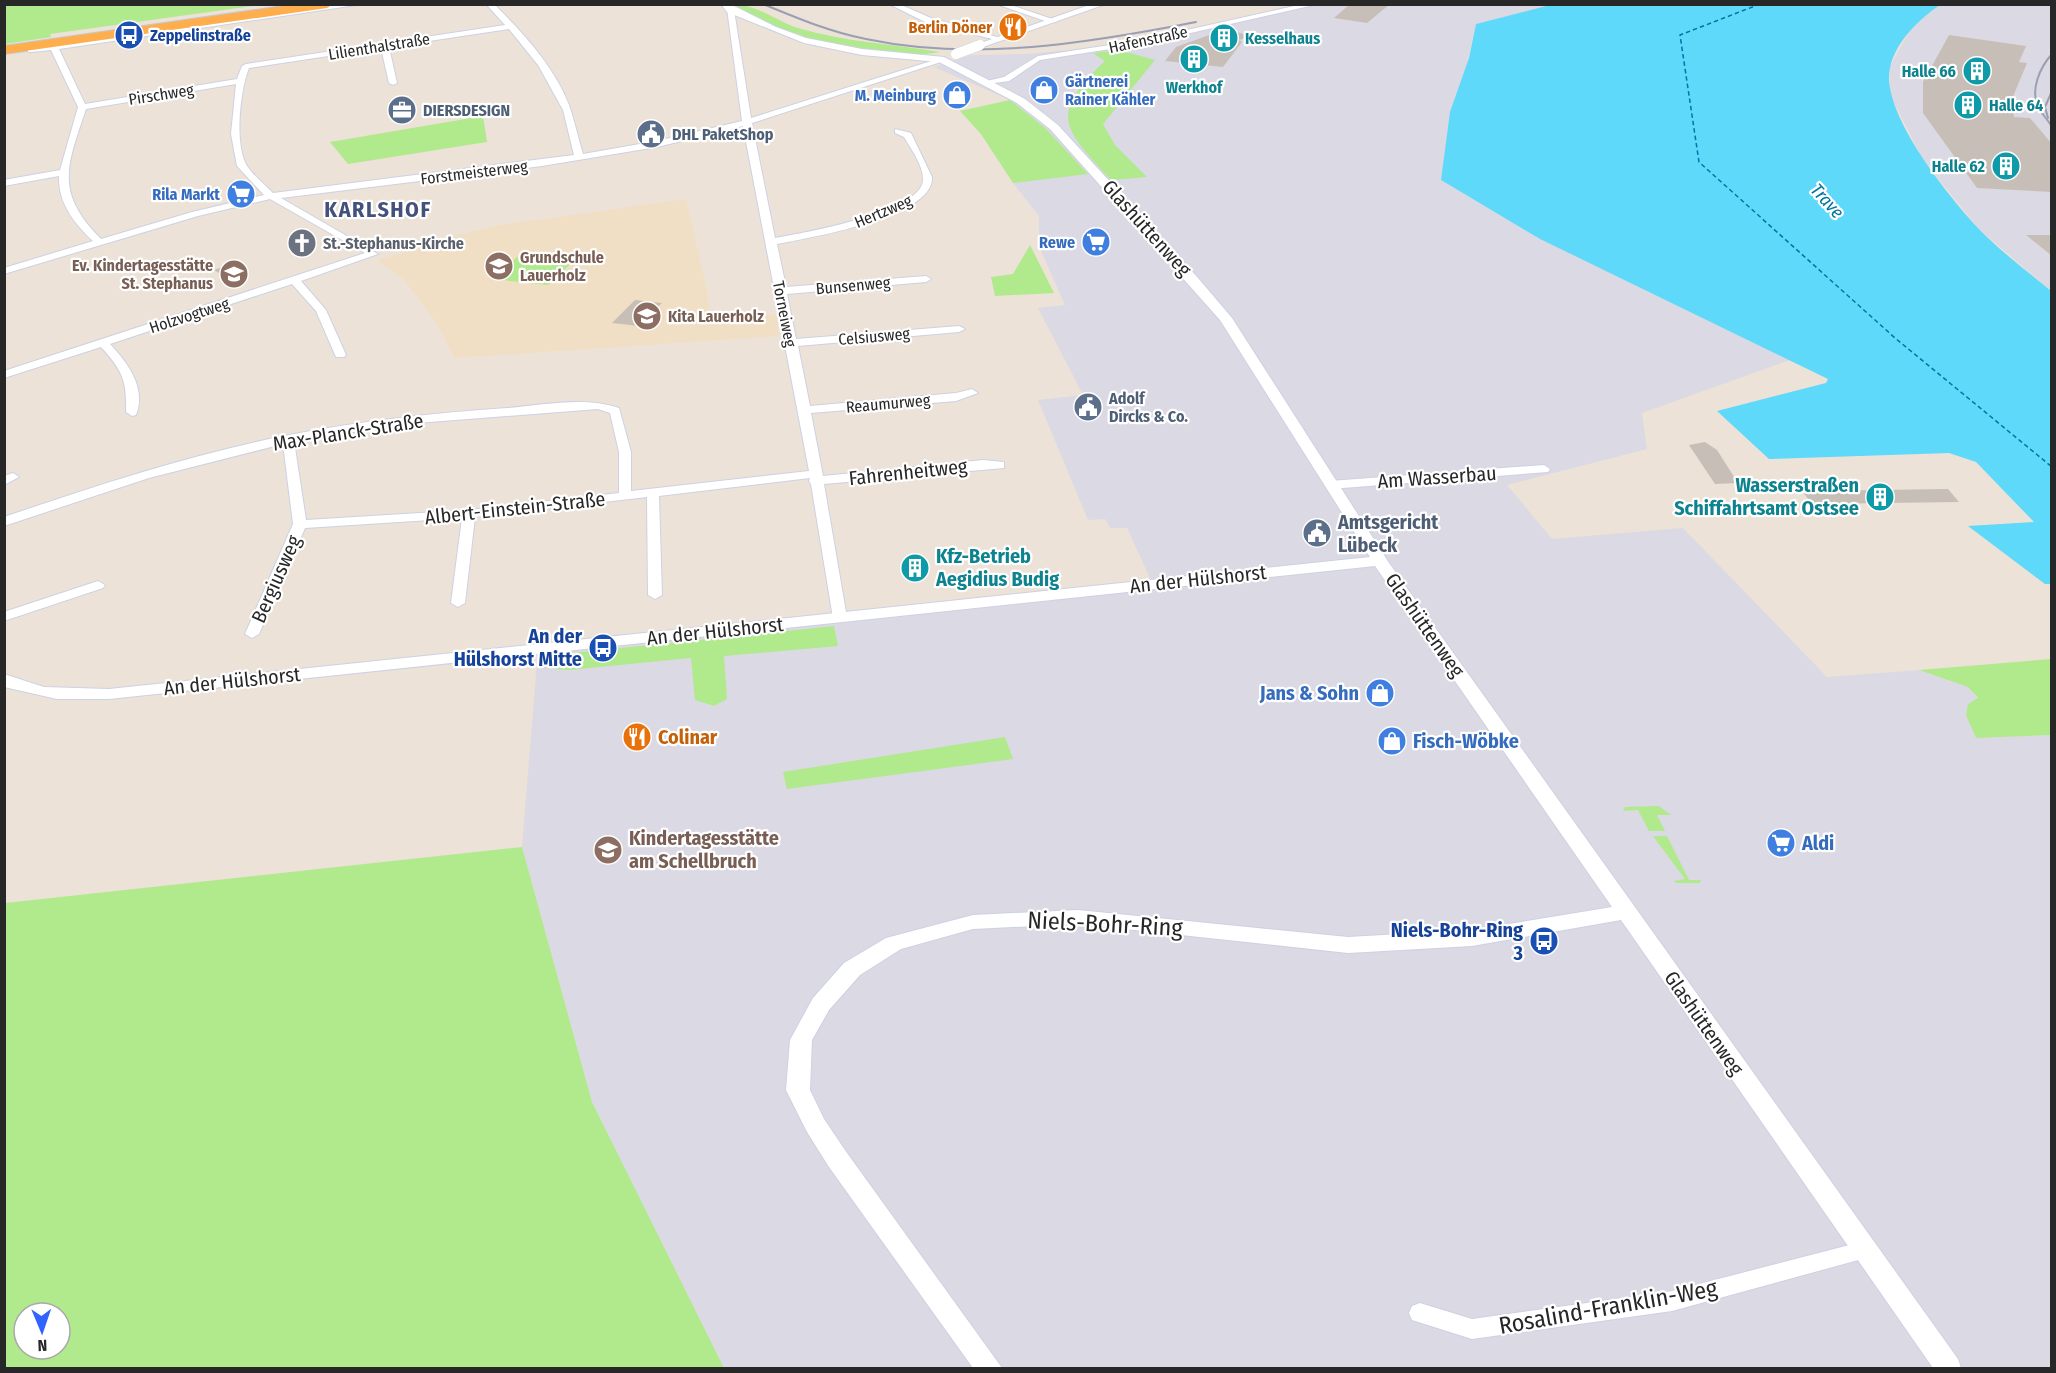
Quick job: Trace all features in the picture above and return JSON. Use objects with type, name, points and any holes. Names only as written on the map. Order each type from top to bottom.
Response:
[{"type":"highway","points":[[4,50],[302,4]]},
{"type":"highway","points":[[4,50],[327,4]]},
{"type":"street","points":[[4,50],[54,47],[360,4]]},
{"type":"street","points":[[489,4],[512,26],[549,71],[566,110],[579,158]]},
{"type":"street","points":[[892,4],[928,20],[1000,39]]},
{"type":"street","points":[[999,4],[1053,21]]},
{"type":"street","points":[[941,59],[1102,4]]},
{"type":"street","name":"Hafenstraße","points":[[987,82],[1006,79],[1038,58],[1142,42],[1315,4]]},
{"type":"street","name":"Glashüttenweg","points":[[728,7],[773,29],[830,46],[917,59],[941,59],[1021,101],[1054,127],[1209,297],[1226,318],[1380,561],[1948,1368]]},
{"type":"street","name":"Torneiweg","points":[[728,7],[747,122],[805,410],[840,618]]},
{"type":"street","name":"Lilienthalstraße","points":[[240,81],[246,66],[512,26]]},
{"type":"street","points":[[385,46],[393,83]]},
{"type":"street","points":[[54,47],[82,107],[61,173],[65,201],[80,225],[100,243]]},
{"type":"street","name":"Forstmeisterweg","points":[[4,271],[271,196],[579,158],[651,146],[747,122],[941,59]]},
{"type":"street","points":[[240,81],[235,134],[242,166],[271,196]]},
{"type":"street","name":"Pirschweg","points":[[82,107],[240,81]]},
{"type":"street","name":"Hertzweg","points":[[770,242],[823,232],[874,218],[894,210],[921,194],[927,186],[927,175],[908,135],[898,131]]},
{"type":"street","points":[[4,183],[61,173]]},
{"type":"street","name":"Holzvogtweg","points":[[4,375],[373,254],[271,196]]},
{"type":"street","name":"Bunsenweg","points":[[780,291],[926,279]]},
{"type":"street","points":[[295,281],[321,310],[340,356]]},
{"type":"street","name":"Celsiusweg","points":[[790,343],[959,329]]},
{"type":"street","points":[[103,343],[121,363],[134,385],[132,412]]},
{"type":"street","name":"Reaumurweg","points":[[805,410],[972,393]]},
{"type":"street","name":"Max-Planck-Straße","points":[[4,522],[80,495],[195,461],[288,439],[404,421],[535,409],[609,407],[615,411],[624,452],[625,496]]},
{"type":"street","points":[[288,439],[300,524]]},
{"type":"street","name":"Fahrenheitweg","points":[[815,477],[983,464],[1000,465]]},
{"type":"street","name":"Am Wasserbau","points":[[1330,485],[1544,469]]},
{"type":"street","name":"Albert-Einstein-Straße","points":[[300,524],[469,514],[815,477]]},
{"type":"street","points":[[653,493],[655,595]]},
{"type":"street","points":[[458,603],[469,514]]},
{"type":"street","name":"Bergiusweg","points":[[252,634],[300,524]]},
{"type":"street","name":"An der Hülshorst","points":[[4,679],[20,687],[49,694],[109,694],[1380,561]]},
{"type":"street","points":[[4,618],[98,585]]},
{"type":"street","name":"Niels-Bohr-Ring","points":[[988,1368],[838,1160],[798,1090],[801,1040],[821,1004],[852,969],[894,943],[973,922],[1025,918],[1078,917],[1348,945],[1472,938],[1625,912]]},
{"type":"street","name":"Rosalind-Franklin-Weg","points":[[1420,1313],[1472,1329],[1483,1328],[1672,1301],[1865,1250]]},
{"type":"shaded area","points":[[1300,5],[1554,5],[1476,24],[1441,180],[1540,239],[1790,360],[1642,413],[1647,449],[1507,485],[1552,539],[1683,528],[1827,677],[1919,670],[1968,687],[1978,699],[1968,704],[1976,738],[2051,735],[2051,1368],[724,1368],[592,1102],[522,847],[538,649],[1126,587],[1150,578],[1127,528],[1110,528],[1105,519],[1088,520],[1038,400],[1083,395],[1038,308],[1065,305],[1039,246],[1039,216],[1013,183],[1088,173],[1010,100],[934,67],[971,55],[1027,54],[1102,47]]},
{"type":"shaded area","points":[[1940,5],[2051,5],[2051,291],[1979,229],[1923,160],[1890,95],[1890,67],[1902,44],[1916,21]]},
{"type":"shaded area","points":[[686,199],[708,295],[710,318],[776,314],[779,334],[777,336],[455,358],[435,321],[405,281],[378,260],[437,243],[449,237],[500,225]]},
{"type":"green space","points":[[4,5],[259,5],[50,34],[51,37],[5,44]]},
{"type":"green space","points":[[734,5],[751,7],[790,25],[816,33],[940,52],[892,53],[833,44],[775,27],[752,17]]},
{"type":"green space","points":[[1119,50],[1155,60],[1103,124],[1115,145],[1147,177],[1111,180],[1073,134],[1069,122],[1069,109],[1075,95],[1105,61],[1093,53]]},
{"type":"green space","points":[[1010,100],[1045,128],[1088,174],[1013,183],[981,134],[960,111]]},
{"type":"green space","points":[[483,116],[487,142],[348,164],[330,142]]},
{"type":"green space","points":[[1030,245],[1054,293],[995,296],[991,277],[1013,274]]},
{"type":"green space","points":[[524,251],[578,257],[548,285],[493,279]]},
{"type":"green space","points":[[834,626],[838,646],[724,656],[727,699],[714,706],[695,700],[691,658],[569,670],[555,669],[552,655]]},
{"type":"green space","points":[[2051,659],[2051,735],[1976,738],[1966,715],[1968,704],[1978,698],[1968,687],[1919,670]]},
{"type":"green space","points":[[1005,737],[1013,759],[787,789],[783,772]]},
{"type":"green space","points":[[1659,806],[1671,815],[1657,815],[1665,831],[1649,831],[1638,810],[1623,811],[1625,807]]},
{"type":"green space","points":[[1653,836],[1667,836],[1689,880],[1701,880],[1700,883],[1676,883],[1674,881],[1685,879]]},
{"type":"green space","points":[[522,847],[592,1102],[724,1368],[5,1368],[5,903]]},
{"type":"water","name":"Trave","points":[[1554,4],[1940,5],[1909,32],[1897,49],[1890,68],[1890,86],[1895,107],[1919,153],[1965,214],[2004,253],[2051,291],[2051,584],[2045,584],[1968,526],[2034,522],[1976,462],[1949,453],[1769,459],[1717,411],[1826,383],[1828,379],[1540,239],[1441,180],[1450,112],[1469,58],[1476,24]]},
{"type":"building","points":[[1350,4],[1390,4],[1367,23],[1334,18]]},
{"type":"building","points":[[1226,29],[1251,36],[1239,40],[1242,42],[1223,67],[1165,61],[1176,47]]},
{"type":"building","points":[[1949,35],[2026,46],[2019,62],[2027,63],[2012,99],[2014,117],[2030,118],[2052,144],[2052,192],[1977,188],[1923,113],[1923,82]]},
{"type":"building","points":[[2026,235],[2052,235],[2052,256]]},
{"type":"building","points":[[231,264],[246,274],[229,279],[214,270]]},
{"type":"building","points":[[635,300],[662,303],[639,326],[612,323]]},
{"type":"building","points":[[1705,442],[1717,450],[1738,483],[1715,484],[1689,445]]},
{"type":"building","name":"Wasserstraßen Schiffahrtsamt Ostsee","points":[[1948,489],[1959,502],[1812,504],[1802,491]]},
{"type":"ferry route","points":[[1760,4],[1680,35],[1699,162],[1895,338],[2052,467]]},
{"type":"railway","points":[[763,4],[840,33],[907,46],[948,49],[1032,47],[1073,43],[1196,22]]},
{"type":"railway","points":[[2052,54],[2040,72],[2035,93],[2038,107],[2052,127]]},
{"type":"railway","points":[[2048,118],[2045,107],[2052,91]]},
{"type":"place","name":"Berlin Döner","points":[[1013,27]]},
{"type":"place","name":"Zeppelinstraße","points":[[129,35]]},
{"type":"place","name":"Kesselhaus","points":[[1224,38]]},
{"type":"place","name":"Werkhof","points":[[1194,59]]},
{"type":"place","name":"Halle 66","points":[[1977,71]]},
{"type":"place","name":"Gärtnerei Rainer Kähler","points":[[1044,90]]},
{"type":"place","name":"M. Meinburg","points":[[957,95]]},
{"type":"place","name":"Halle 64","points":[[1968,105]]},
{"type":"place","name":"DIERSDESIGN","points":[[402,110]]},
{"type":"place","name":"DHL PaketShop","points":[[651,134]]},
{"type":"place","name":"Halle 62","points":[[2006,166]]},
{"type":"place","name":"Rila Markt","points":[[241,194]]},
{"type":"place","name":"Rewe","points":[[1096,242]]},
{"type":"place","name":"St.-Stephanus-Kirche","points":[[302,243]]},
{"type":"place","name":"Grundschule Lauerholz","points":[[499,266]]},
{"type":"place","name":"Ev. Kindertagesstätte St. Stephanus","points":[[234,274]]},
{"type":"place","name":"Kita Lauerholz","points":[[647,316]]},
{"type":"place","name":"Adolf Dircks & Co.","points":[[1088,407]]},
{"type":"place","name":"Wasserstraßen Schiffahrtsamt Ostsee","points":[[1880,497]]},
{"type":"place","name":"Amtsgericht Lübeck","points":[[1317,533]]},
{"type":"place","name":"Kfz-Betrieb Aegidius Budig","points":[[915,568]]},
{"type":"place","name":"An der Hülshorst Mitte","points":[[603,648]]},
{"type":"place","name":"Jans & Sohn","points":[[1380,693]]},
{"type":"place","name":"Colinar","points":[[637,737]]},
{"type":"place","name":"Fisch-Wöbke","points":[[1392,741]]},
{"type":"place","name":"Aldi","points":[[1781,843]]},
{"type":"place","name":"Kindertagesstätte am Schellbruch","points":[[608,850]]},
{"type":"place","name":"Niels-Bohr-Ring 3","points":[[1544,941]]},
{"type":"district","name":"KARLSHOF","points":[[378,209]]}]
